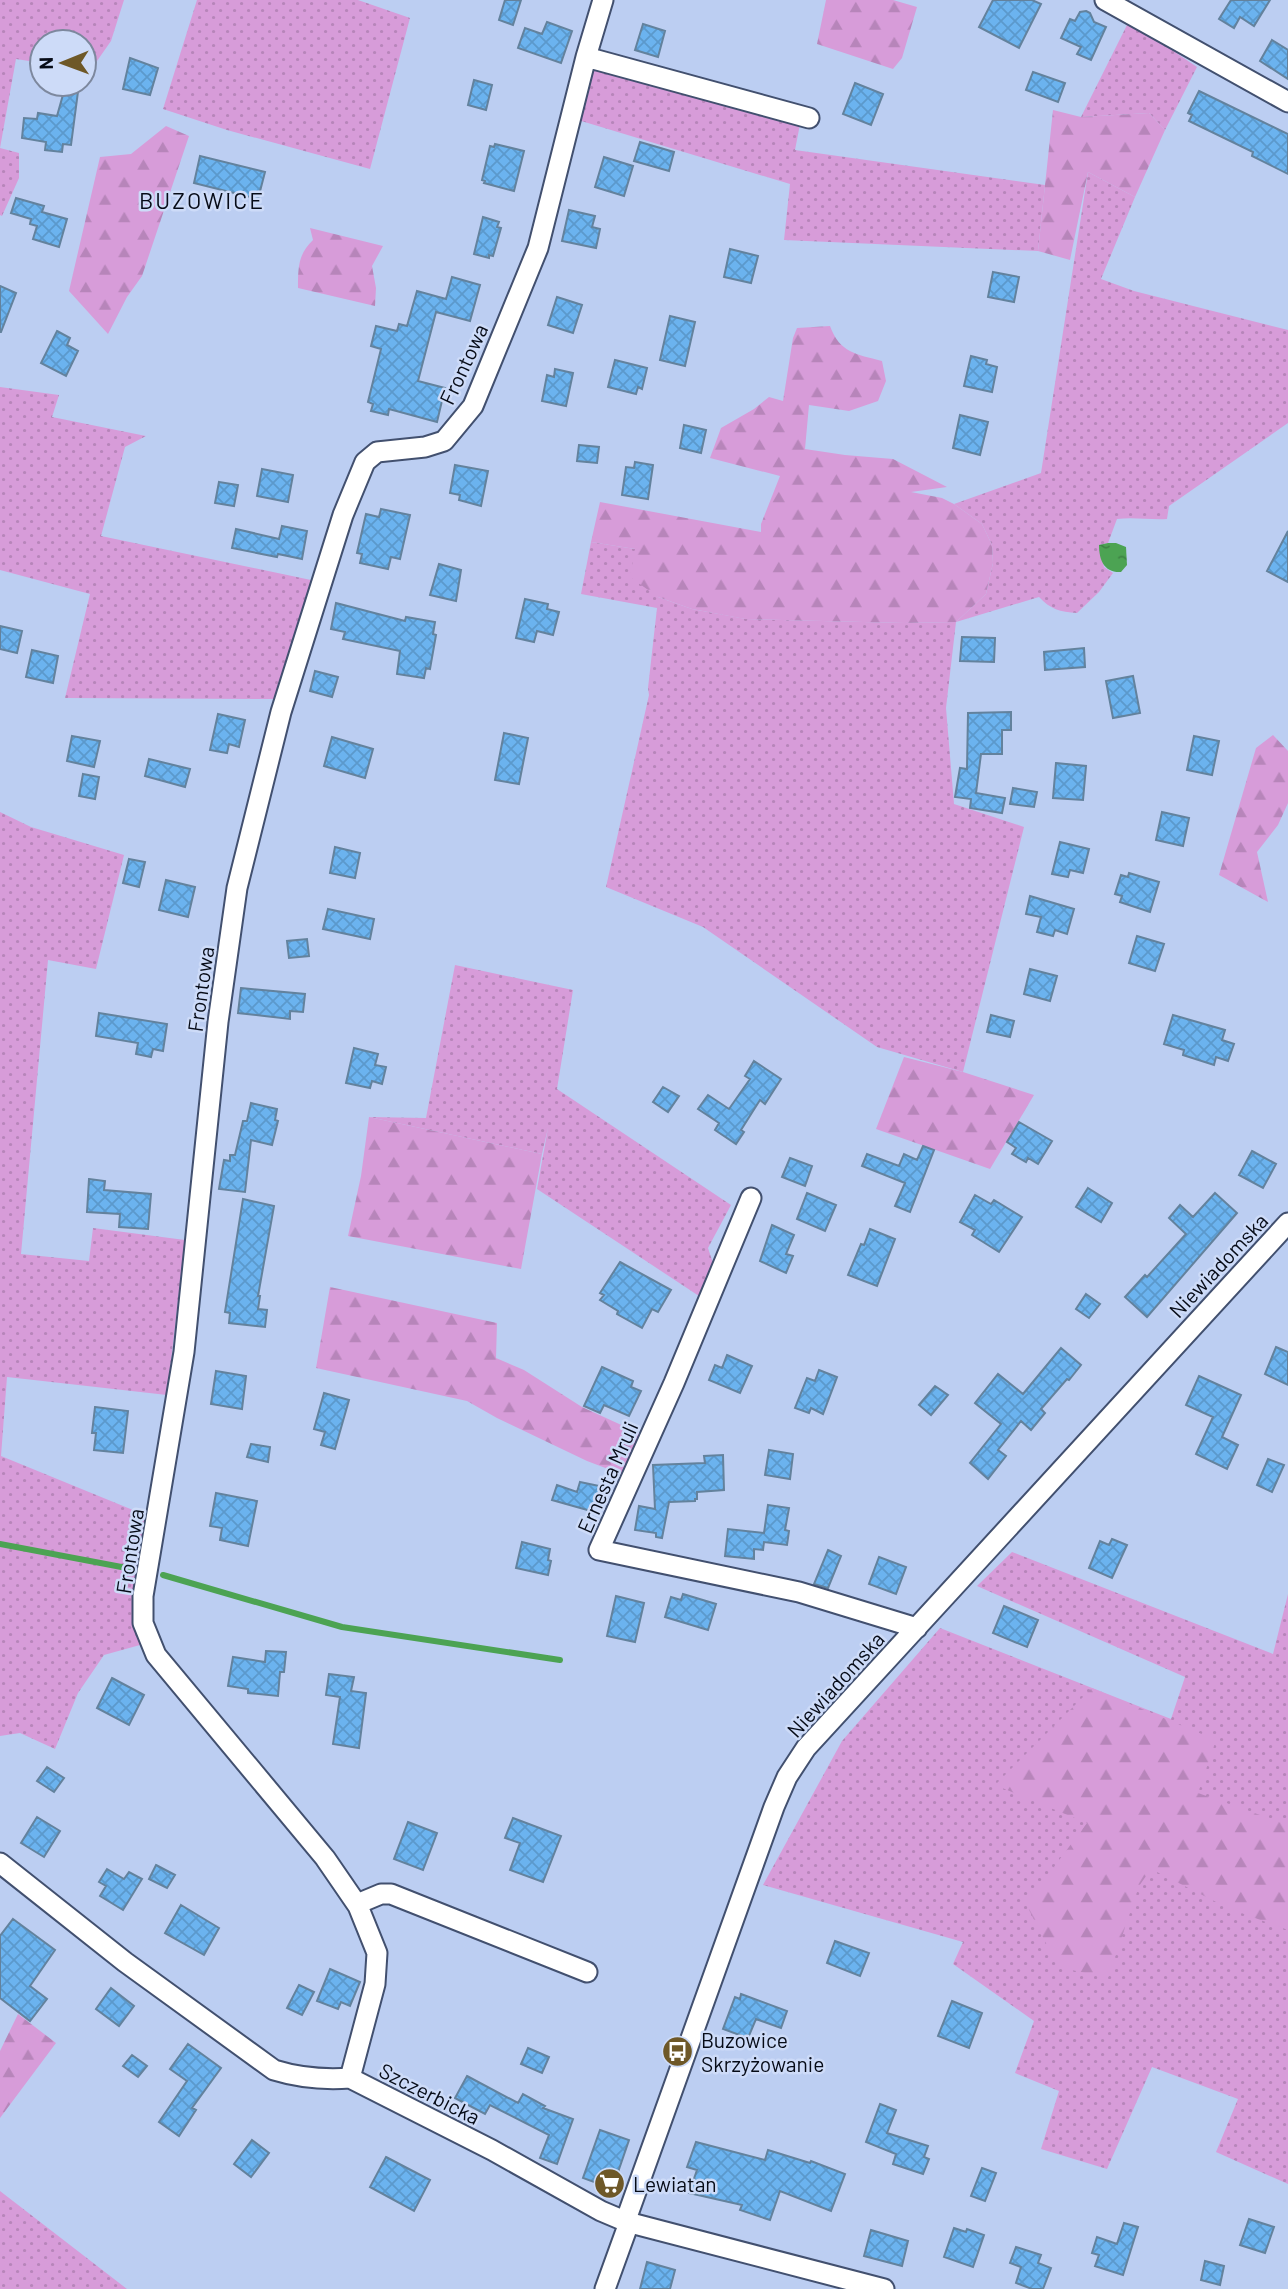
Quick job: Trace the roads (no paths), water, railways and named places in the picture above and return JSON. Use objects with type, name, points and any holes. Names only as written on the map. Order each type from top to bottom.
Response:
[{"type":"street","name":"Frontowa","points":[[349,2078],[375,1984],[377,1953],[357,1904],[325,1858],[156,1655],[143,1623],[144,1597],[184,1352],[218,1022],[237,888],[281,712],[342,514],[365,462],[377,452],[425,447],[444,441],[473,406],[538,248],[603,0]]},
{"type":"street","points":[[1105,0],[1288,102]]},
{"type":"street","points":[[586,57],[809,118]]},
{"type":"street","name":"Ernesta Mruli","points":[[751,1198],[674,1383],[598,1550],[799,1591],[917,1628]]},
{"type":"street","name":"Niewiadomska","points":[[605,2289],[774,1807],[787,1777],[806,1748],[1288,1223]]},
{"type":"street","name":"Szczerbicka","points":[[0,1863],[125,1962],[274,2070],[295,2077],[324,2080],[349,2078],[492,2150],[601,2211],[627,2222],[884,2289]]},
{"type":"street","points":[[357,1904],[382,1894],[391,1894],[587,1972]]},
{"type":"water","points":[[1108,543],[1126,547],[1127,565],[1121,572],[1110,570],[1101,560],[1099,545]]},
{"type":"waterway","points":[[0,1544],[132,1569]]},
{"type":"waterway","points":[[163,1575],[342,1627],[560,1660]]},
{"type":"place","name":"Buzowice Skrzyżowanie","points":[[678,2051]]},
{"type":"place","name":"Lewiatan","points":[[610,2183]]},
{"type":"district","name":"BUZOWICE","points":[[202,200]]}]
